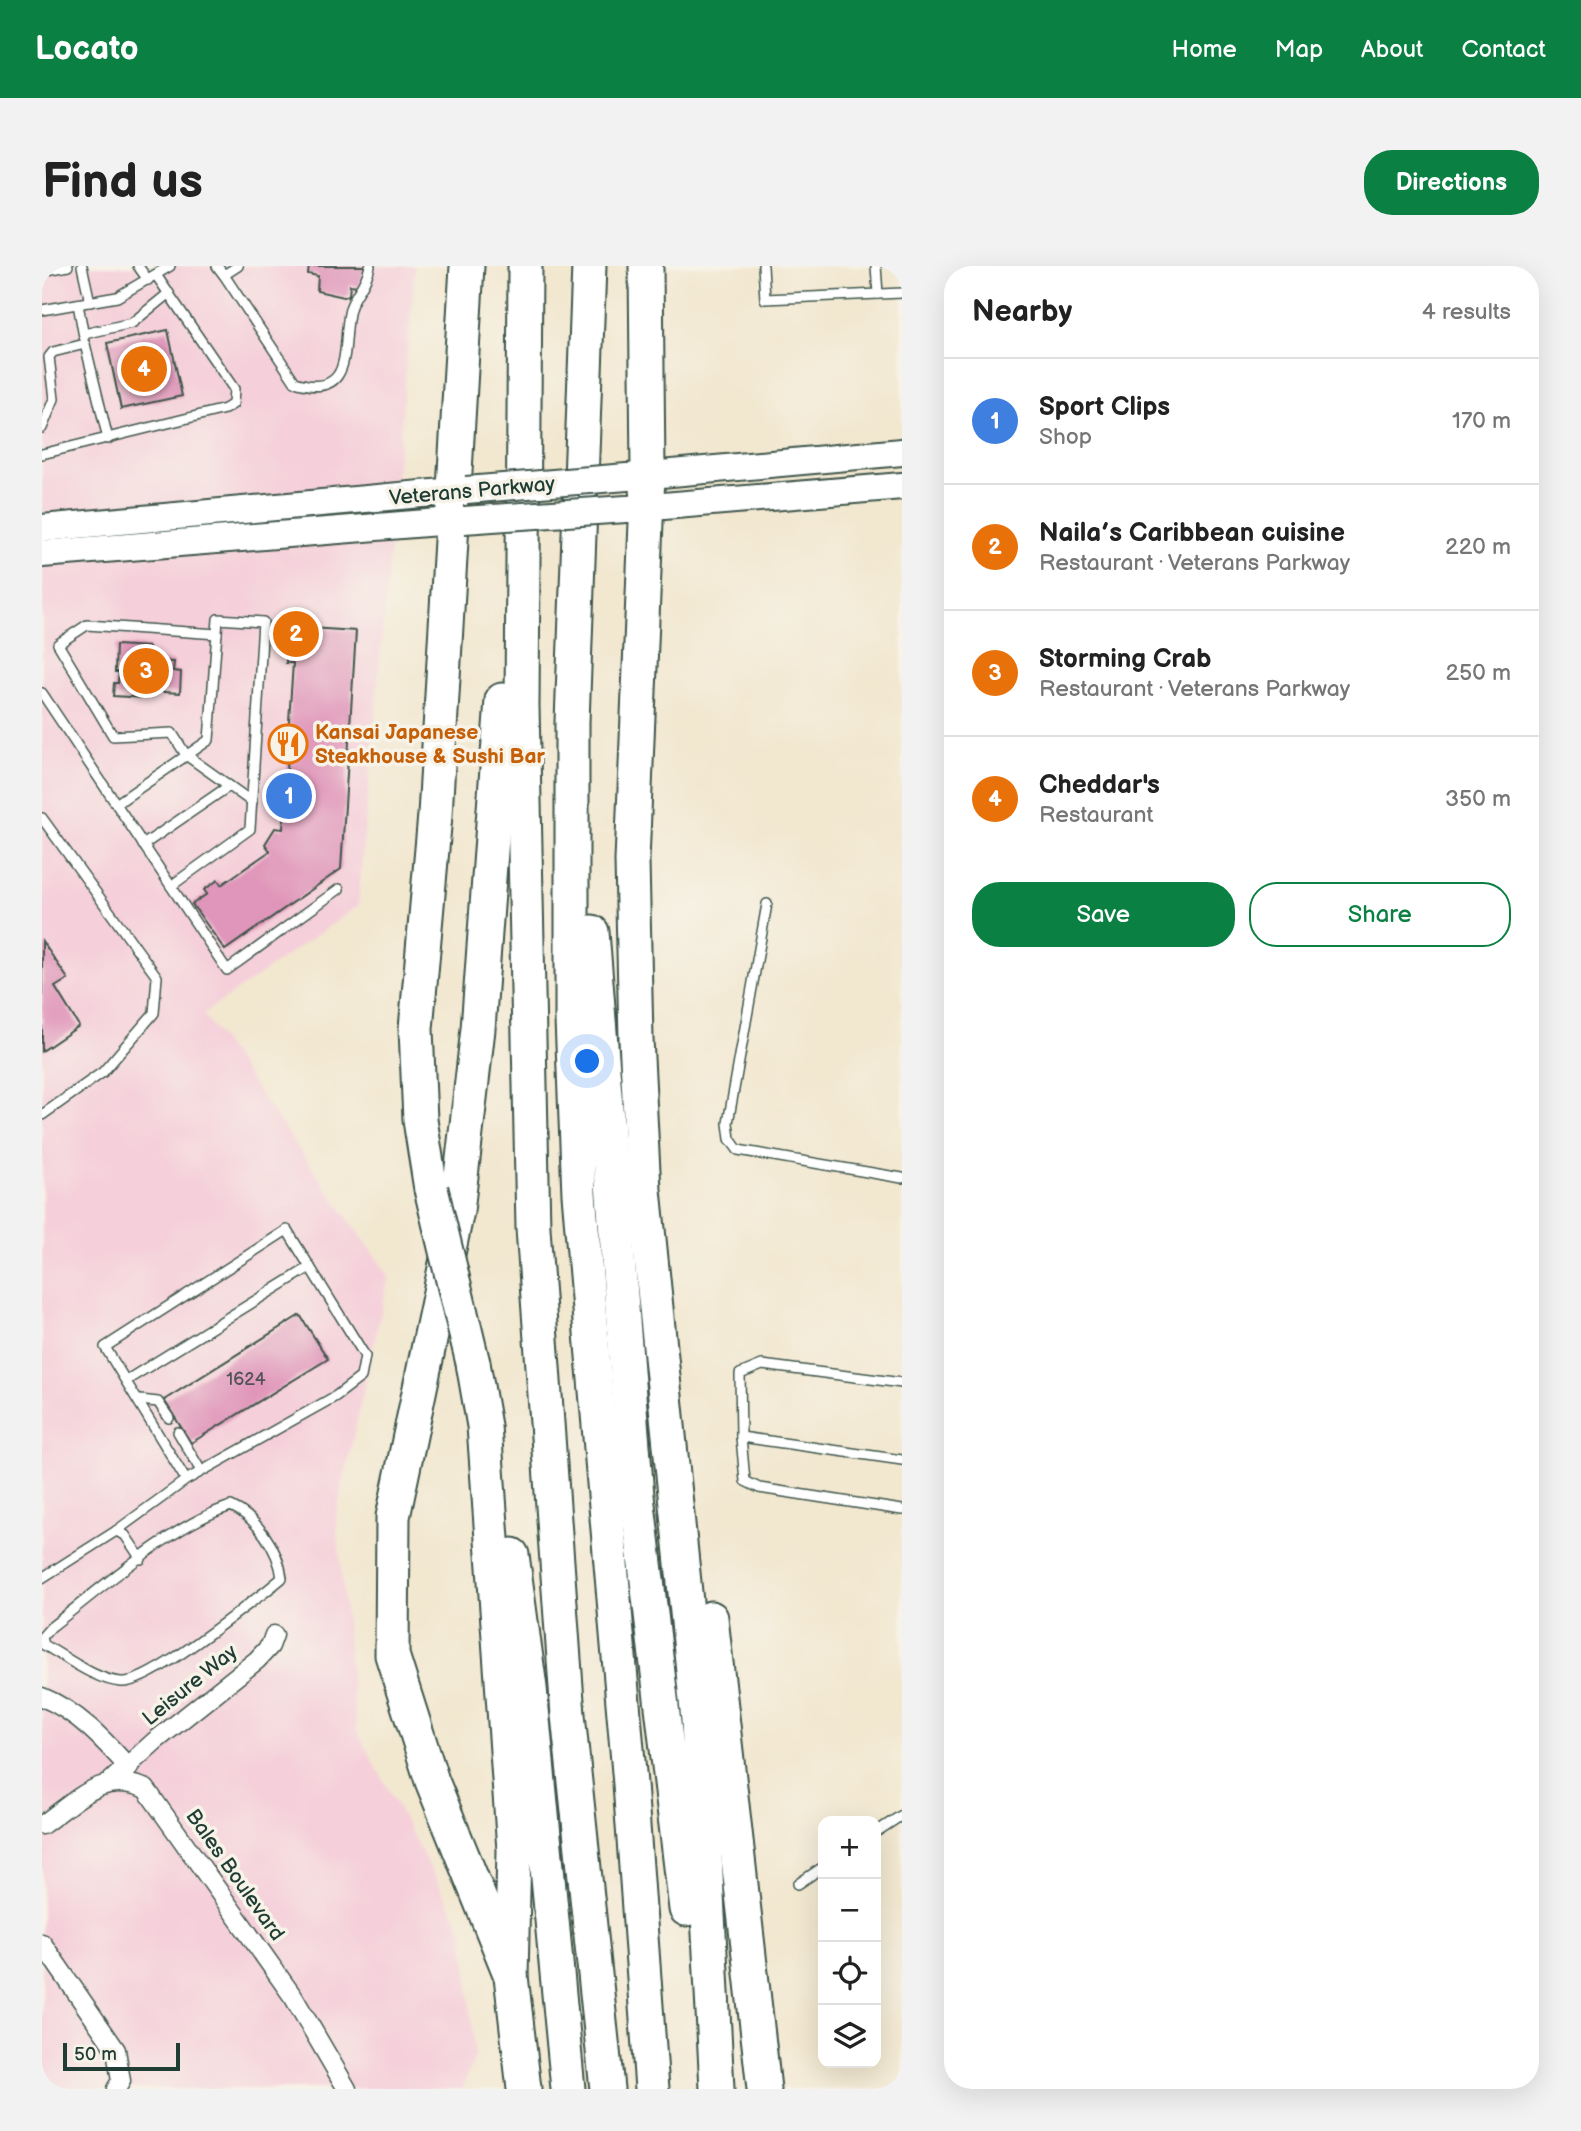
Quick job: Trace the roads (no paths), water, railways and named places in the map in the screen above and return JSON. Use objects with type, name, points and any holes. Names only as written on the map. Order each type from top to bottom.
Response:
[{"type":"highway","points":[[467,266],[458,506],[416,1028],[420,1120],[431,1189],[473,1363],[511,1546],[530,1688],[568,2089]]},
{"type":"highway","points":[[525,266],[521,443],[524,903],[533,1228],[568,1715],[607,2089]]},
{"type":"highway","points":[[589,266],[574,636],[572,1020],[579,1194],[630,1784],[652,2089]]},
{"type":"highway","points":[[646,266],[637,492],[632,861],[636,1039],[644,1190],[698,1720],[717,2089]]},
{"type":"highway","points":[[511,1976],[432,1781],[392,1655],[393,1517],[457,1211],[478,1029],[521,443]]},
{"type":"highway","points":[[574,636],[600,1058],[637,1496],[708,2089]]},
{"type":"highway","points":[[644,1190],[702,1527],[735,1849],[764,2089]]},
{"type":"highway","points":[[484,1426],[514,1850],[511,1976],[524,2089]]},
{"type":"main road","name":"Veterans Parkway","points":[[637,492],[902,452]]},
{"type":"main road","name":"Veterans Parkway","points":[[43,548],[458,506],[637,492],[902,486]]},
{"type":"street","name":"Leisure Way","points":[[111,1781],[129,1768],[155,1741],[257,1661],[270,1646],[274,1635]]},
{"type":"street","points":[[42,1697],[55,1702],[98,1734],[129,1768]]},
{"type":"street","points":[[42,1825],[92,1790],[111,1781]]},
{"type":"street","name":"Bales Boulevard","points":[[111,1781],[127,1781],[146,1789],[294,1998],[347,2089]]},
{"type":"street","points":[[42,1943],[116,2050],[121,2073],[118,2088]]},
{"type":"lane","points":[[42,271],[68,266]]},
{"type":"lane","points":[[82,266],[90,302]]},
{"type":"lane","points":[[42,454],[225,410],[236,397],[234,389],[169,293],[138,266]]},
{"type":"lane","points":[[42,310],[117,297],[170,266]]},
{"type":"lane","points":[[217,266],[295,382],[307,386],[330,381],[340,372],[346,356],[349,311],[354,299],[363,289],[370,266]]},
{"type":"lane","points":[[223,275],[238,266]]},
{"type":"lane","points":[[764,266],[765,299],[902,293]]},
{"type":"lane","points":[[876,266],[878,294]]},
{"type":"lane","points":[[42,428],[50,415],[54,400],[49,357],[53,352],[132,323],[169,293]]},
{"type":"lane","points":[[78,304],[108,439]]},
{"type":"lane","points":[[116,804],[209,740],[218,619],[263,622],[250,829],[171,886]]},
{"type":"lane","points":[[216,634],[87,625],[58,644],[113,736],[172,733],[186,755],[252,802]]},
{"type":"lane","points":[[42,693],[228,970],[339,889]]},
{"type":"lane","points":[[143,845],[229,786]]},
{"type":"lane","points":[[42,818],[157,977],[154,1013],[103,1072],[42,1115]]},
{"type":"lane","points":[[767,904],[728,1123],[730,1139],[738,1150],[902,1178]]},
{"type":"lane","points":[[42,1578],[116,1531],[186,1480],[336,1396],[361,1377],[365,1356],[287,1230],[105,1347],[140,1400],[186,1480]]},
{"type":"lane","points":[[127,1380],[310,1266]]},
{"type":"lane","points":[[902,1383],[762,1365],[740,1374],[745,1481],[759,1488],[902,1510]]},
{"type":"lane","points":[[140,1400],[158,1402],[169,1418]]},
{"type":"lane","points":[[178,1432],[201,1471]]},
{"type":"lane","points":[[741,1437],[902,1460]]},
{"type":"lane","points":[[231,1506],[245,1512],[279,1558],[282,1578],[146,1677],[121,1682],[92,1671],[44,1644],[42,1637],[51,1627],[141,1559],[207,1513],[231,1506]]},
{"type":"lane","points":[[116,1531],[125,1535],[141,1559]]},
{"type":"lane","points":[[881,1829],[902,1815]]},
{"type":"lane","points":[[798,1884],[818,1870]]},
{"type":"place","name":"Cheddar's","points":[[144,369]]},
{"type":"place","name":"Naila’s Caribbean cuisine","points":[[296,634]]},
{"type":"place","name":"Storming Crab","points":[[146,671]]},
{"type":"place","name":"Kansai Japanese Steakhouse & Sushi Bar","points":[[288,744]]},
{"type":"place","name":"Sport Clips","points":[[289,796]]}]
